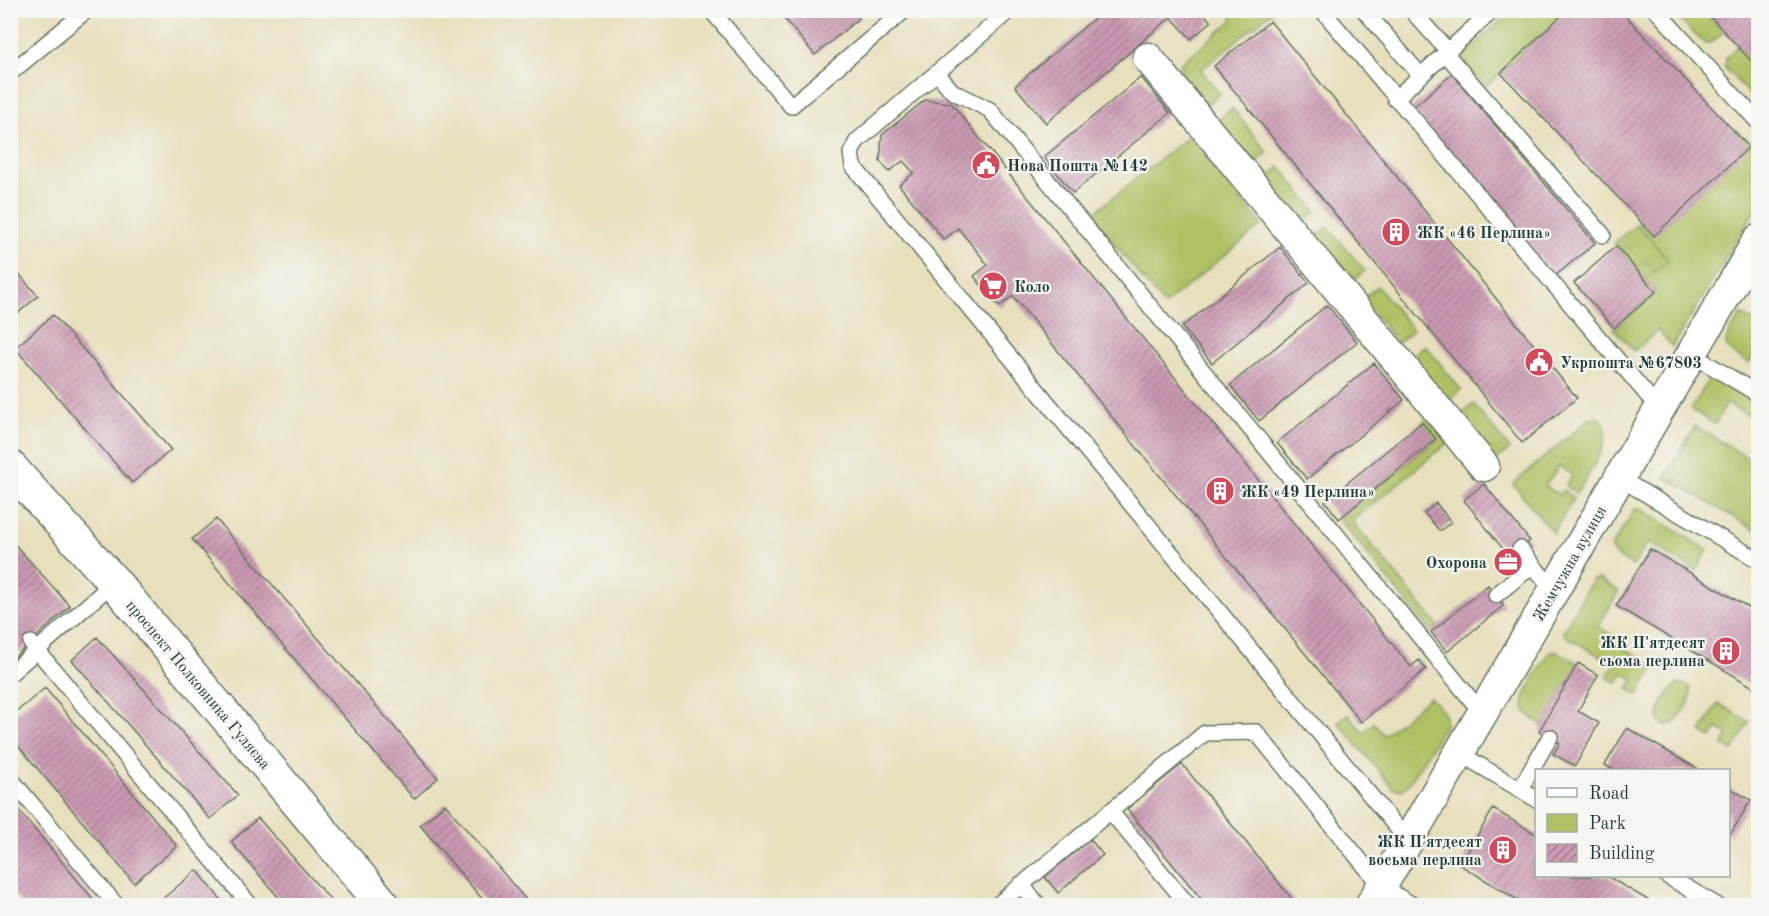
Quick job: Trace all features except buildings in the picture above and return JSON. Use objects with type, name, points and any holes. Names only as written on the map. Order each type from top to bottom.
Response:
[{"type":"main road","name":"проспект Полковника Гуляєва","points":[[10,467],[114,582],[384,906]]},
{"type":"street","points":[[1148,58],[1484,466]]},
{"type":"street","name":"Жемчужна вулиця","points":[[1375,896],[1758,240]]},
{"type":"lane","points":[[10,73],[87,10]]},
{"type":"lane","points":[[711,10],[791,106],[905,10]]},
{"type":"lane","points":[[1010,10],[857,141],[850,153],[853,166],[1407,840]]},
{"type":"lane","points":[[1322,10],[1659,409]]},
{"type":"lane","points":[[1364,10],[1421,76]]},
{"type":"lane","points":[[1411,10],[1603,235]]},
{"type":"lane","points":[[1656,10],[1758,122]]},
{"type":"lane","points":[[1395,99],[1447,53],[1484,14]]},
{"type":"lane","points":[[937,73],[952,91],[990,110],[1482,713]]},
{"type":"lane","points":[[1691,354],[1758,393]]},
{"type":"lane","points":[[1619,478],[1758,560]]},
{"type":"lane","points":[[1520,549],[1553,590]]},
{"type":"lane","points":[[1496,595],[1533,565]]},
{"type":"lane","points":[[10,674],[34,647],[114,582]]},
{"type":"lane","points":[[34,647],[251,906]]},
{"type":"lane","points":[[996,906],[1205,733],[1256,732],[1375,896],[1414,906]]},
{"type":"lane","points":[[1520,789],[1550,737]]},
{"type":"lane","points":[[1459,753],[1535,798]]},
{"type":"lane","points":[[10,778],[117,906]]},
{"type":"lane","points":[[1110,811],[1189,906]]},
{"type":"lane","points":[[1669,877],[1718,906]]},
{"type":"lane","points":[[1021,884],[1039,906]]},
{"type":"green space","points":[[1233,11],[1273,11],[1201,70],[1220,94],[1205,106],[1186,85],[1180,67],[1183,61],[1232,21]]},
{"type":"green space","points":[[1511,11],[1567,11],[1485,87],[1465,65],[1465,54]]},
{"type":"green space","points":[[1677,11],[1704,11],[1724,32],[1711,43],[1704,43],[1678,18]]},
{"type":"green space","points":[[1737,46],[1754,63],[1758,60],[1758,104],[1725,68],[1726,58]]},
{"type":"green space","points":[[1232,108],[1268,153],[1253,165],[1217,121]]},
{"type":"green space","points":[[1736,129],[1758,152],[1758,205],[1672,347],[1658,330],[1634,351],[1614,329],[1656,292],[1645,279],[1668,260],[1637,224]]},
{"type":"green space","points":[[1189,136],[1262,225],[1164,305],[1091,215]]},
{"type":"green space","points":[[1280,167],[1316,212],[1301,225],[1265,180]]},
{"type":"green space","points":[[1637,224],[1668,260],[1645,279],[1614,243]]},
{"type":"green space","points":[[1328,227],[1365,271],[1349,284],[1313,239]]},
{"type":"green space","points":[[1377,286],[1413,330],[1398,343],[1362,299]]},
{"type":"green space","points":[[1741,314],[1758,324],[1758,346],[1749,363],[1731,352],[1726,343]]},
{"type":"green space","points":[[1425,345],[1461,390],[1446,402],[1410,357]]},
{"type":"green space","points":[[1710,377],[1758,405],[1758,421],[1727,403],[1715,424],[1691,410]]},
{"type":"green space","points":[[1473,404],[1510,449],[1494,461],[1458,417]]},
{"type":"green space","points":[[1595,416],[1603,421],[1606,430],[1604,441],[1594,465],[1577,493],[1566,486],[1572,475],[1559,466],[1545,486],[1559,495],[1563,490],[1574,498],[1553,533],[1513,484]]},
{"type":"green space","points":[[1428,417],[1449,442],[1352,521],[1438,626],[1431,632],[1339,519],[1436,440],[1422,422]]},
{"type":"green space","points":[[1695,426],[1758,464],[1758,524],[1755,530],[1665,477]]},
{"type":"green space","points":[[1635,509],[1642,510],[1708,550],[1696,571],[1648,542],[1633,566],[1615,555],[1611,550],[1612,546]]},
{"type":"green space","points":[[1599,579],[1619,591],[1598,627],[1627,643],[1624,648],[1655,667],[1638,695],[1628,689],[1634,679],[1623,673],[1617,683],[1607,677],[1614,664],[1567,637],[1563,632],[1592,580]]},
{"type":"green space","points":[[1550,652],[1557,652],[1578,663],[1543,725],[1528,715],[1524,699]]},
{"type":"green space","points":[[1681,683],[1690,687],[1689,702],[1674,724],[1664,725],[1659,721],[1662,705],[1672,689]]},
{"type":"green space","points":[[1430,697],[1444,713],[1446,724],[1408,785],[1402,790],[1394,789],[1338,722],[1348,714],[1363,732],[1374,723],[1384,735]]},
{"type":"green space","points":[[1718,703],[1749,722],[1733,751],[1723,745],[1728,734],[1718,728],[1711,738],[1701,732]]},
{"type":"place","name":"Нова Пошта №142","points":[[986,165]]},
{"type":"place","name":"ЖК «46 Перлина»","points":[[1396,232]]},
{"type":"place","name":"Коло","points":[[993,286]]},
{"type":"place","name":"Укрпошта №67803","points":[[1539,362]]},
{"type":"place","name":"ЖК «49 Перлина»","points":[[1220,491]]},
{"type":"place","name":"Охорона","points":[[1508,562]]},
{"type":"place","name":"ЖК П'ятдесят сьома перлина","points":[[1726,651]]},
{"type":"place","name":"ЖК П'ятдесят восьма перлина","points":[[1503,850]]}]
